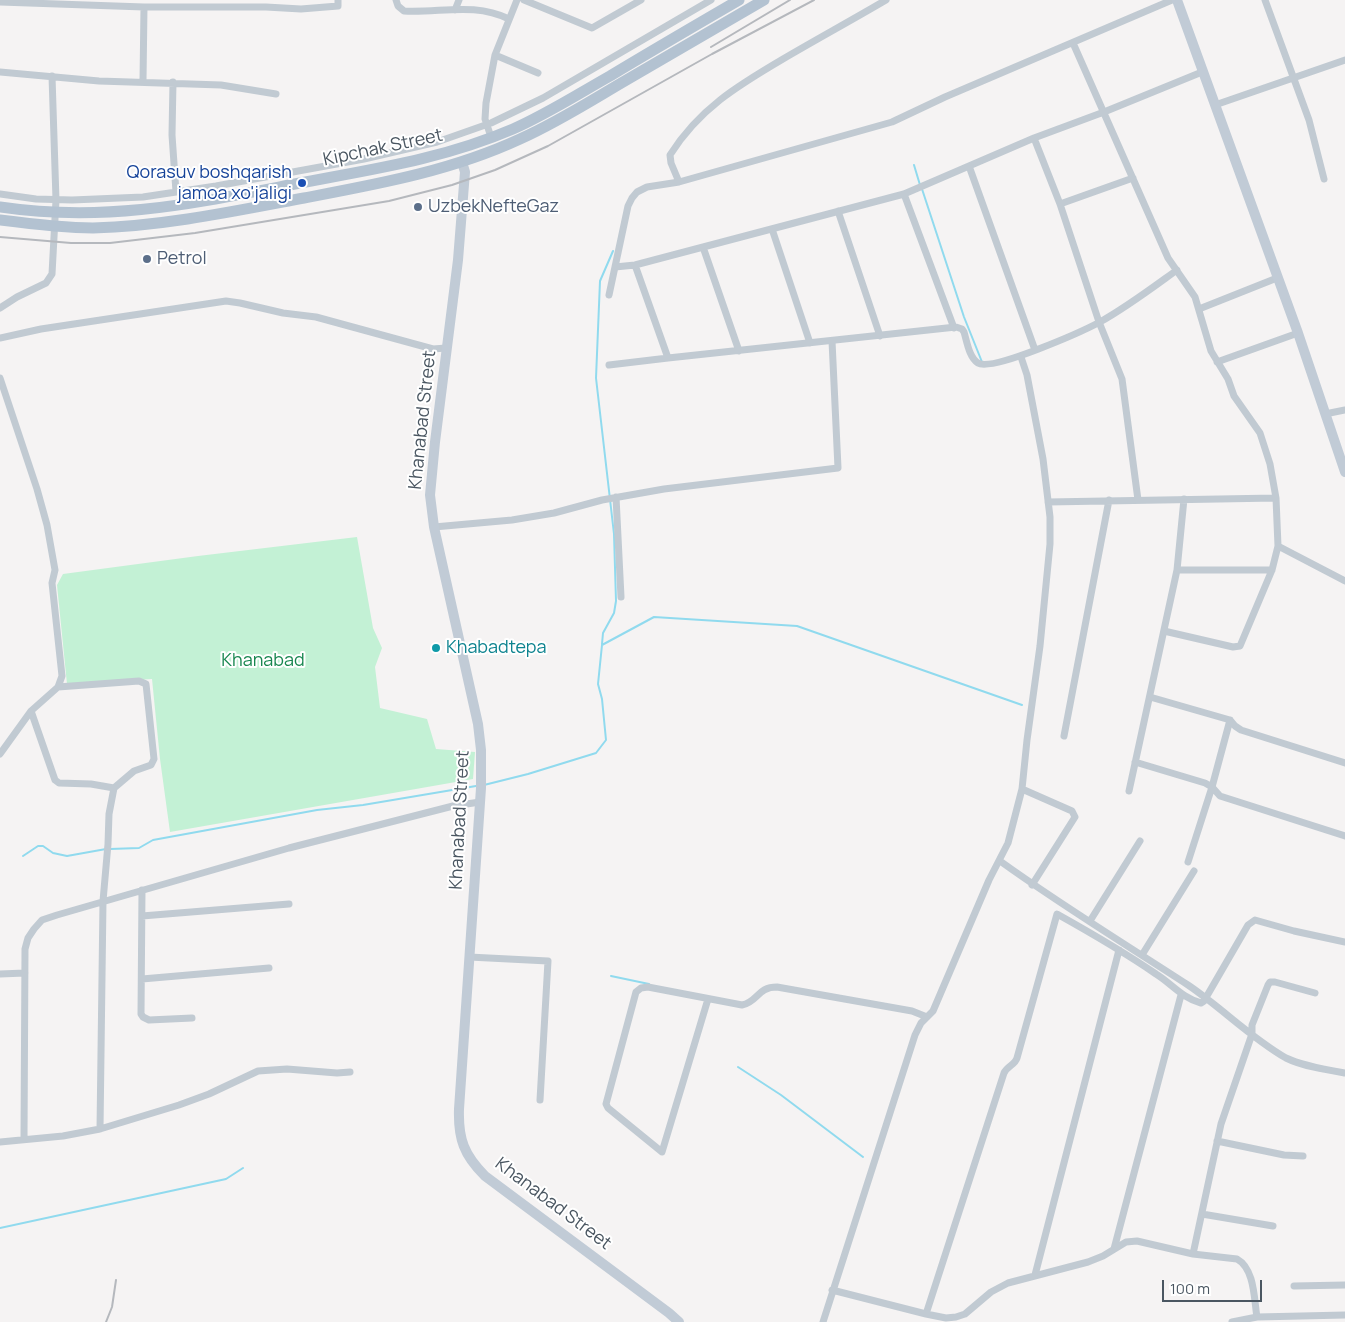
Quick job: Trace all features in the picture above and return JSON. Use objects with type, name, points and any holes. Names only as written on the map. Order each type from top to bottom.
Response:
[{"type":"main road","name":"Kipchak Street","points":[[0,207],[54,213],[121,212],[184,205],[402,165],[458,149],[514,128],[557,106],[739,0]]},
{"type":"main road","points":[[0,220],[53,226],[112,226],[186,218],[393,181],[462,162],[528,136],[764,0]]},
{"type":"main road","points":[[1177,0],[1298,333],[1345,472]]},
{"type":"main road","points":[[491,137],[496,150]]},
{"type":"main road","points":[[458,149],[462,162]]},
{"type":"main road","name":"Khanabad Street","points":[[462,162],[465,172],[459,244],[431,483],[431,507],[434,528],[477,716],[480,742],[481,786],[459,1131],[465,1152],[478,1169],[493,1183],[583,1247],[679,1322]]},
{"type":"street","points":[[396,0],[398,6],[404,11],[488,10],[509,19]]},
{"type":"street","points":[[455,10],[460,0]]},
{"type":"street","points":[[491,137],[485,119],[495,55],[517,0]]},
{"type":"street","points":[[524,0],[592,28],[641,0]]},
{"type":"street","points":[[0,194],[56,200],[108,200],[176,192],[382,155],[437,142],[487,124],[543,98],[711,0]]},
{"type":"street","points":[[678,182],[670,163],[670,155],[693,123],[707,110],[735,87],[886,0]]},
{"type":"street","points":[[609,294],[628,206],[637,192],[647,187],[678,182],[892,122],[946,96],[1172,0]]},
{"type":"street","points":[[1265,0],[1308,120],[1324,179]]},
{"type":"street","points":[[0,2],[126,3],[144,7],[195,3],[266,4],[301,9],[338,3]]},
{"type":"street","points":[[143,82],[144,7]]},
{"type":"street","points":[[1073,43],[1168,258],[1195,297],[1211,351],[1228,379],[1234,396],[1260,433],[1270,464],[1276,498],[1278,546],[1272,570],[1240,646],[1233,647],[1164,632]]},
{"type":"street","points":[[495,55],[538,73]]},
{"type":"street","points":[[1215,105],[1345,60]]},
{"type":"street","points":[[0,72],[99,81],[221,85],[276,94]]},
{"type":"street","points":[[615,267],[635,265],[904,194],[1034,138],[1202,72]]},
{"type":"street","points":[[0,308],[17,297],[46,283],[52,274],[53,226],[56,200],[52,76]]},
{"type":"street","points":[[173,82],[172,135],[176,192]]},
{"type":"street","points":[[1034,138],[1060,204],[1099,322],[1122,378],[1138,500]]},
{"type":"street","points":[[969,166],[1035,350]]},
{"type":"street","points":[[1060,204],[1133,178]]},
{"type":"street","points":[[904,194],[954,328]]},
{"type":"street","points":[[838,211],[880,336]]},
{"type":"street","points":[[772,229],[810,343]]},
{"type":"street","points":[[703,247],[739,351]]},
{"type":"street","points":[[635,265],[668,358]]},
{"type":"street","points":[[609,365],[959,328],[964,332],[972,357],[979,364],[986,365],[1021,357],[1099,322],[1177,270]]},
{"type":"street","points":[[1199,309],[1277,278]]},
{"type":"street","points":[[0,338],[41,329],[226,301],[283,313],[316,317],[433,348],[446,348]]},
{"type":"street","points":[[1217,362],[1298,333]]},
{"type":"street","points":[[434,528],[512,520],[554,513],[602,500],[664,489],[838,468],[832,341]]},
{"type":"street","points":[[823,1322],[915,1035],[921,1023],[933,1011],[989,880],[1000,861],[1011,834],[1022,789],[1050,544],[1048,502],[1036,421],[1021,357]]},
{"type":"street","points":[[0,378],[37,489],[56,570],[52,584],[62,676],[58,687],[31,711],[0,754]]},
{"type":"street","points":[[1325,414],[1345,410]]},
{"type":"street","points":[[616,497],[621,597]]},
{"type":"street","points":[[1048,502],[1276,498]]},
{"type":"street","points":[[1129,792],[1177,570],[1184,499]]},
{"type":"street","points":[[1064,736],[1109,500]]},
{"type":"street","points":[[1278,546],[1345,581]]},
{"type":"street","points":[[1177,570],[1272,570]]},
{"type":"street","points":[[58,687],[139,681],[148,687],[154,759],[149,767],[134,771],[114,788],[109,814],[103,901],[100,1128]]},
{"type":"street","points":[[1150,697],[1230,720],[1241,730],[1345,763]]},
{"type":"street","points":[[31,711],[55,780],[59,783],[91,784],[114,788]]},
{"type":"street","points":[[1188,862],[1212,787],[1230,720]]},
{"type":"street","points":[[1136,762],[1205,783],[1212,787],[1220,796],[1345,836]]},
{"type":"street","points":[[1022,789],[1072,811],[1075,817],[1032,884]]},
{"type":"street","points":[[24,1139],[25,949],[28,938],[42,920],[298,845],[453,806],[480,802]]},
{"type":"street","points":[[1090,921],[1140,841]]},
{"type":"street","points":[[1000,861],[1032,884],[1206,997],[1252,1034],[1288,1059],[1345,1074]]},
{"type":"street","points":[[1142,955],[1194,871]]},
{"type":"street","points":[[142,890],[143,1017],[149,1020],[192,1018]]},
{"type":"street","points":[[926,1314],[1004,1073],[1006,1068],[1014,1064],[1018,1058],[1060,902]]},
{"type":"street","points":[[142,916],[289,904]]},
{"type":"street","points":[[1057,914],[1106,941],[1158,975],[1182,995],[1201,1003],[1248,926],[1255,920],[1345,942]]},
{"type":"street","points":[[1035,1275],[1119,950]]},
{"type":"street","points":[[469,957],[548,961],[540,1100]]},
{"type":"street","points":[[142,979],[269,968]]},
{"type":"street","points":[[0,974],[25,973]]},
{"type":"street","points":[[1194,1254],[1221,1124],[1252,1034],[1252,1025],[1270,982],[1315,993]]},
{"type":"street","points":[[708,999],[662,1152],[608,1108],[606,1104],[636,992],[641,988],[648,987],[744,1005],[765,989],[777,987],[912,1011],[927,1017]]},
{"type":"street","points":[[1114,1248],[1182,995]]},
{"type":"street","points":[[0,1142],[63,1136],[100,1128],[180,1105],[209,1094],[258,1071],[287,1069],[337,1073],[350,1072]]},
{"type":"street","points":[[1217,1141],[1303,1156]]},
{"type":"street","points":[[1202,1214],[1273,1226]]},
{"type":"street","points":[[832,1290],[946,1318],[965,1314],[991,1292],[1008,1283],[1088,1262],[1103,1256],[1126,1242],[1137,1241],[1194,1254],[1237,1259],[1243,1262],[1250,1275],[1257,1317]]},
{"type":"street","points":[[1294,1286],[1345,1284]]},
{"type":"street","points":[[1232,1322],[1257,1317],[1345,1315]]},
{"type":"green space","name":"Khanabad","points":[[357,537],[373,628],[382,648],[375,667],[380,708],[427,719],[436,749],[475,752],[473,779],[170,832],[152,679],[67,684],[57,585],[63,574]]},
{"type":"waterway","points":[[914,165],[920,185]]},
{"type":"waterway","points":[[922,189],[964,317],[982,362]]},
{"type":"waterway","points":[[602,644],[603,633],[614,613],[616,601],[614,534],[596,378],[600,281],[613,251]]},
{"type":"waterway","points":[[484,785],[528,774],[596,753],[606,740],[602,699],[598,684],[602,645],[654,617],[797,626],[1022,705]]},
{"type":"waterway","points":[[110,849],[139,848],[153,840],[317,810],[363,805],[476,786]]},
{"type":"waterway","points":[[23,856],[38,846],[43,846],[53,853],[67,856],[106,849]]},
{"type":"waterway","points":[[611,976],[649,984]]},
{"type":"waterway","points":[[738,1067],[781,1095],[863,1157]]},
{"type":"waterway","points":[[0,1228],[226,1179],[243,1168]]},
{"type":"railway","points":[[711,47],[790,0]]},
{"type":"railway","points":[[0,237],[71,243],[110,243],[195,233],[389,201],[452,185],[495,170],[548,146],[712,54],[814,0]]},
{"type":"railway","points":[[106,1322],[112,1307],[116,1280]]},
{"type":"place","name":"Qorasuv boshqarish jamoa xo'jaligi","points":[[302,183]]},
{"type":"place","name":"UzbekNefteGaz","points":[[418,207]]},
{"type":"place","name":"Petrol","points":[[147,259]]},
{"type":"place","name":"Khabadtepa","points":[[436,648]]}]
